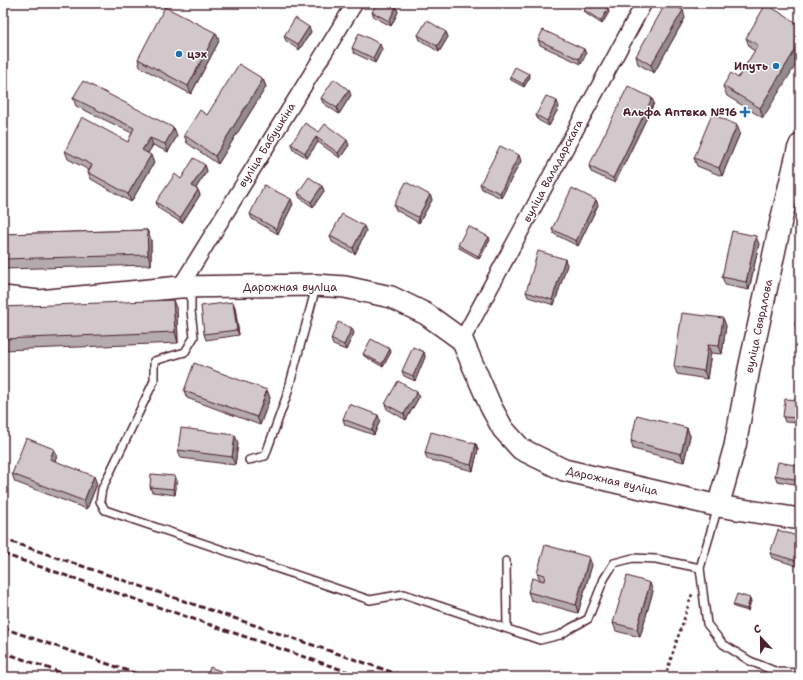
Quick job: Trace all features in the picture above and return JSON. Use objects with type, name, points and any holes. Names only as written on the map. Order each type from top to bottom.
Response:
[{"type":"street","name":"вуліца Бабушкіна","points":[[186,287],[355,3]]},
{"type":"street","name":"вуліца Валадарскага","points":[[462,340],[644,3]]},
{"type":"street","name":"вуліца Свярдлова","points":[[718,506],[735,446],[749,369],[779,228],[800,145]]},
{"type":"street","name":"Дарожная вуліца","points":[[3,297],[39,301],[186,287],[316,285],[345,287],[392,297],[426,314],[462,340],[503,429],[521,449],[564,470],[718,506],[800,520]]},
{"type":"lane","points":[[249,460],[265,456],[287,395],[316,285]]},
{"type":"lane","points":[[186,287],[194,337],[185,352],[154,361],[154,381],[102,488],[100,501],[105,510],[370,600],[404,594],[540,640],[560,635],[588,619],[604,579],[614,563],[633,558],[656,559],[700,568]]},
{"type":"lane","points":[[718,506],[700,568],[707,624],[723,644],[750,660],[777,672],[800,673]]},
{"type":"lane","points":[[506,561],[507,628]]},
{"type":"path","points":[[665,677],[700,568]]},
{"type":"building","points":[[377,3],[390,3],[396,7],[389,21],[372,12]]},
{"type":"building","points":[[589,3],[597,3],[608,9],[601,21],[584,10]]},
{"type":"building","points":[[666,3],[683,10],[651,65],[636,56]]},
{"type":"building","name":"Ипуть","points":[[766,4],[800,25],[800,42],[760,108],[723,86],[731,73],[738,78],[758,45],[746,38]]},
{"type":"building","name":"цэх","points":[[165,7],[216,33],[188,86],[138,59]]},
{"type":"building","points":[[295,18],[309,27],[298,44],[284,36]]},
{"type":"building","points":[[427,20],[446,32],[437,46],[418,35]]},
{"type":"building","points":[[543,30],[584,49],[579,59],[538,40]]},
{"type":"building","points":[[359,33],[380,44],[373,58],[352,48]]},
{"type":"building","points":[[239,64],[263,79],[215,156],[184,135],[200,110],[207,115]]},
{"type":"building","points":[[515,67],[529,74],[523,84],[510,77]]},
{"type":"building","points":[[334,79],[349,90],[337,108],[321,98]]},
{"type":"building","points":[[83,81],[174,128],[165,144],[150,138],[142,150],[151,155],[128,194],[88,172],[92,165],[65,151],[82,117],[128,142],[134,128],[73,98]]},
{"type":"building","points":[[628,86],[652,98],[613,178],[589,166]]},
{"type":"building","points":[[546,96],[557,101],[547,121],[536,115]]},
{"type":"building","points":[[712,114],[737,125],[719,168],[694,158]]},
{"type":"building","points":[[305,123],[319,132],[325,124],[347,140],[338,153],[316,137],[305,153],[291,144]]},
{"type":"building","points":[[500,146],[519,155],[500,193],[480,184]]},
{"type":"building","points":[[194,158],[205,165],[192,186],[198,190],[180,218],[156,202],[175,174],[181,179]]},
{"type":"building","points":[[309,177],[322,186],[311,202],[298,193]]},
{"type":"building","points":[[406,182],[430,195],[418,217],[394,205]]},
{"type":"building","points":[[264,185],[291,199],[276,229],[250,214]]},
{"type":"building","points":[[572,188],[596,200],[576,241],[552,229]]},
{"type":"building","points":[[342,214],[364,226],[353,248],[330,236]]},
{"type":"building","points":[[468,226],[489,237],[478,256],[458,245]]},
{"type":"building","points":[[147,230],[148,255],[3,259],[3,234]]},
{"type":"building","points":[[732,231],[756,236],[746,282],[722,277]]},
{"type":"building","points":[[538,251],[565,259],[552,300],[526,292]]},
{"type":"building","points":[[173,300],[175,332],[3,339],[3,307]]},
{"type":"building","points":[[233,302],[237,330],[204,334],[201,306]]},
{"type":"building","points":[[798,307],[800,307],[800,326],[795,325]]},
{"type":"building","points":[[682,313],[723,318],[719,346],[708,345],[704,371],[674,366]]},
{"type":"building","points":[[338,322],[352,328],[344,345],[331,339]]},
{"type":"building","points":[[371,339],[390,349],[382,364],[363,354]]},
{"type":"building","points":[[413,347],[424,352],[413,376],[402,371]]},
{"type":"building","points":[[194,363],[267,390],[257,417],[184,391]]},
{"type":"building","points":[[398,381],[417,392],[404,414],[385,404]]},
{"type":"building","points":[[785,399],[800,400],[800,418],[783,417]]},
{"type":"building","points":[[349,404],[378,415],[372,430],[343,419]]},
{"type":"building","points":[[637,415],[687,428],[681,454],[631,441]]},
{"type":"building","points":[[181,428],[235,435],[232,457],[178,450]]},
{"type":"building","points":[[431,432],[476,444],[471,465],[425,453]]},
{"type":"building","points":[[26,438],[54,449],[50,459],[94,476],[84,501],[12,474]]},
{"type":"building","points":[[778,462],[800,466],[798,480],[775,475]]},
{"type":"building","points":[[151,474],[175,476],[173,489],[150,487]]},
{"type":"building","points":[[778,530],[800,537],[800,562],[770,553]]},
{"type":"building","points":[[545,545],[589,557],[576,605],[528,592],[532,578],[544,581],[545,575],[537,573]]},
{"type":"building","points":[[627,576],[650,583],[637,629],[613,623]]},
{"type":"building","points":[[737,594],[750,598],[747,609],[733,605]]},
{"type":"building","points":[[210,667],[223,672],[222,677],[207,677]]},
{"type":"railway","points":[[3,539],[406,677]]},
{"type":"railway","points":[[3,554],[363,677]]},
{"type":"railway","points":[[3,628],[146,677]]},
{"type":"railway","points":[[3,652],[73,677]]},
{"type":"place","name":"цэх","points":[[179,54]]},
{"type":"place","name":"Ипуть","points":[[776,66]]},
{"type":"place","name":"Альфа Аптека №16","points":[[745,112]]}]
